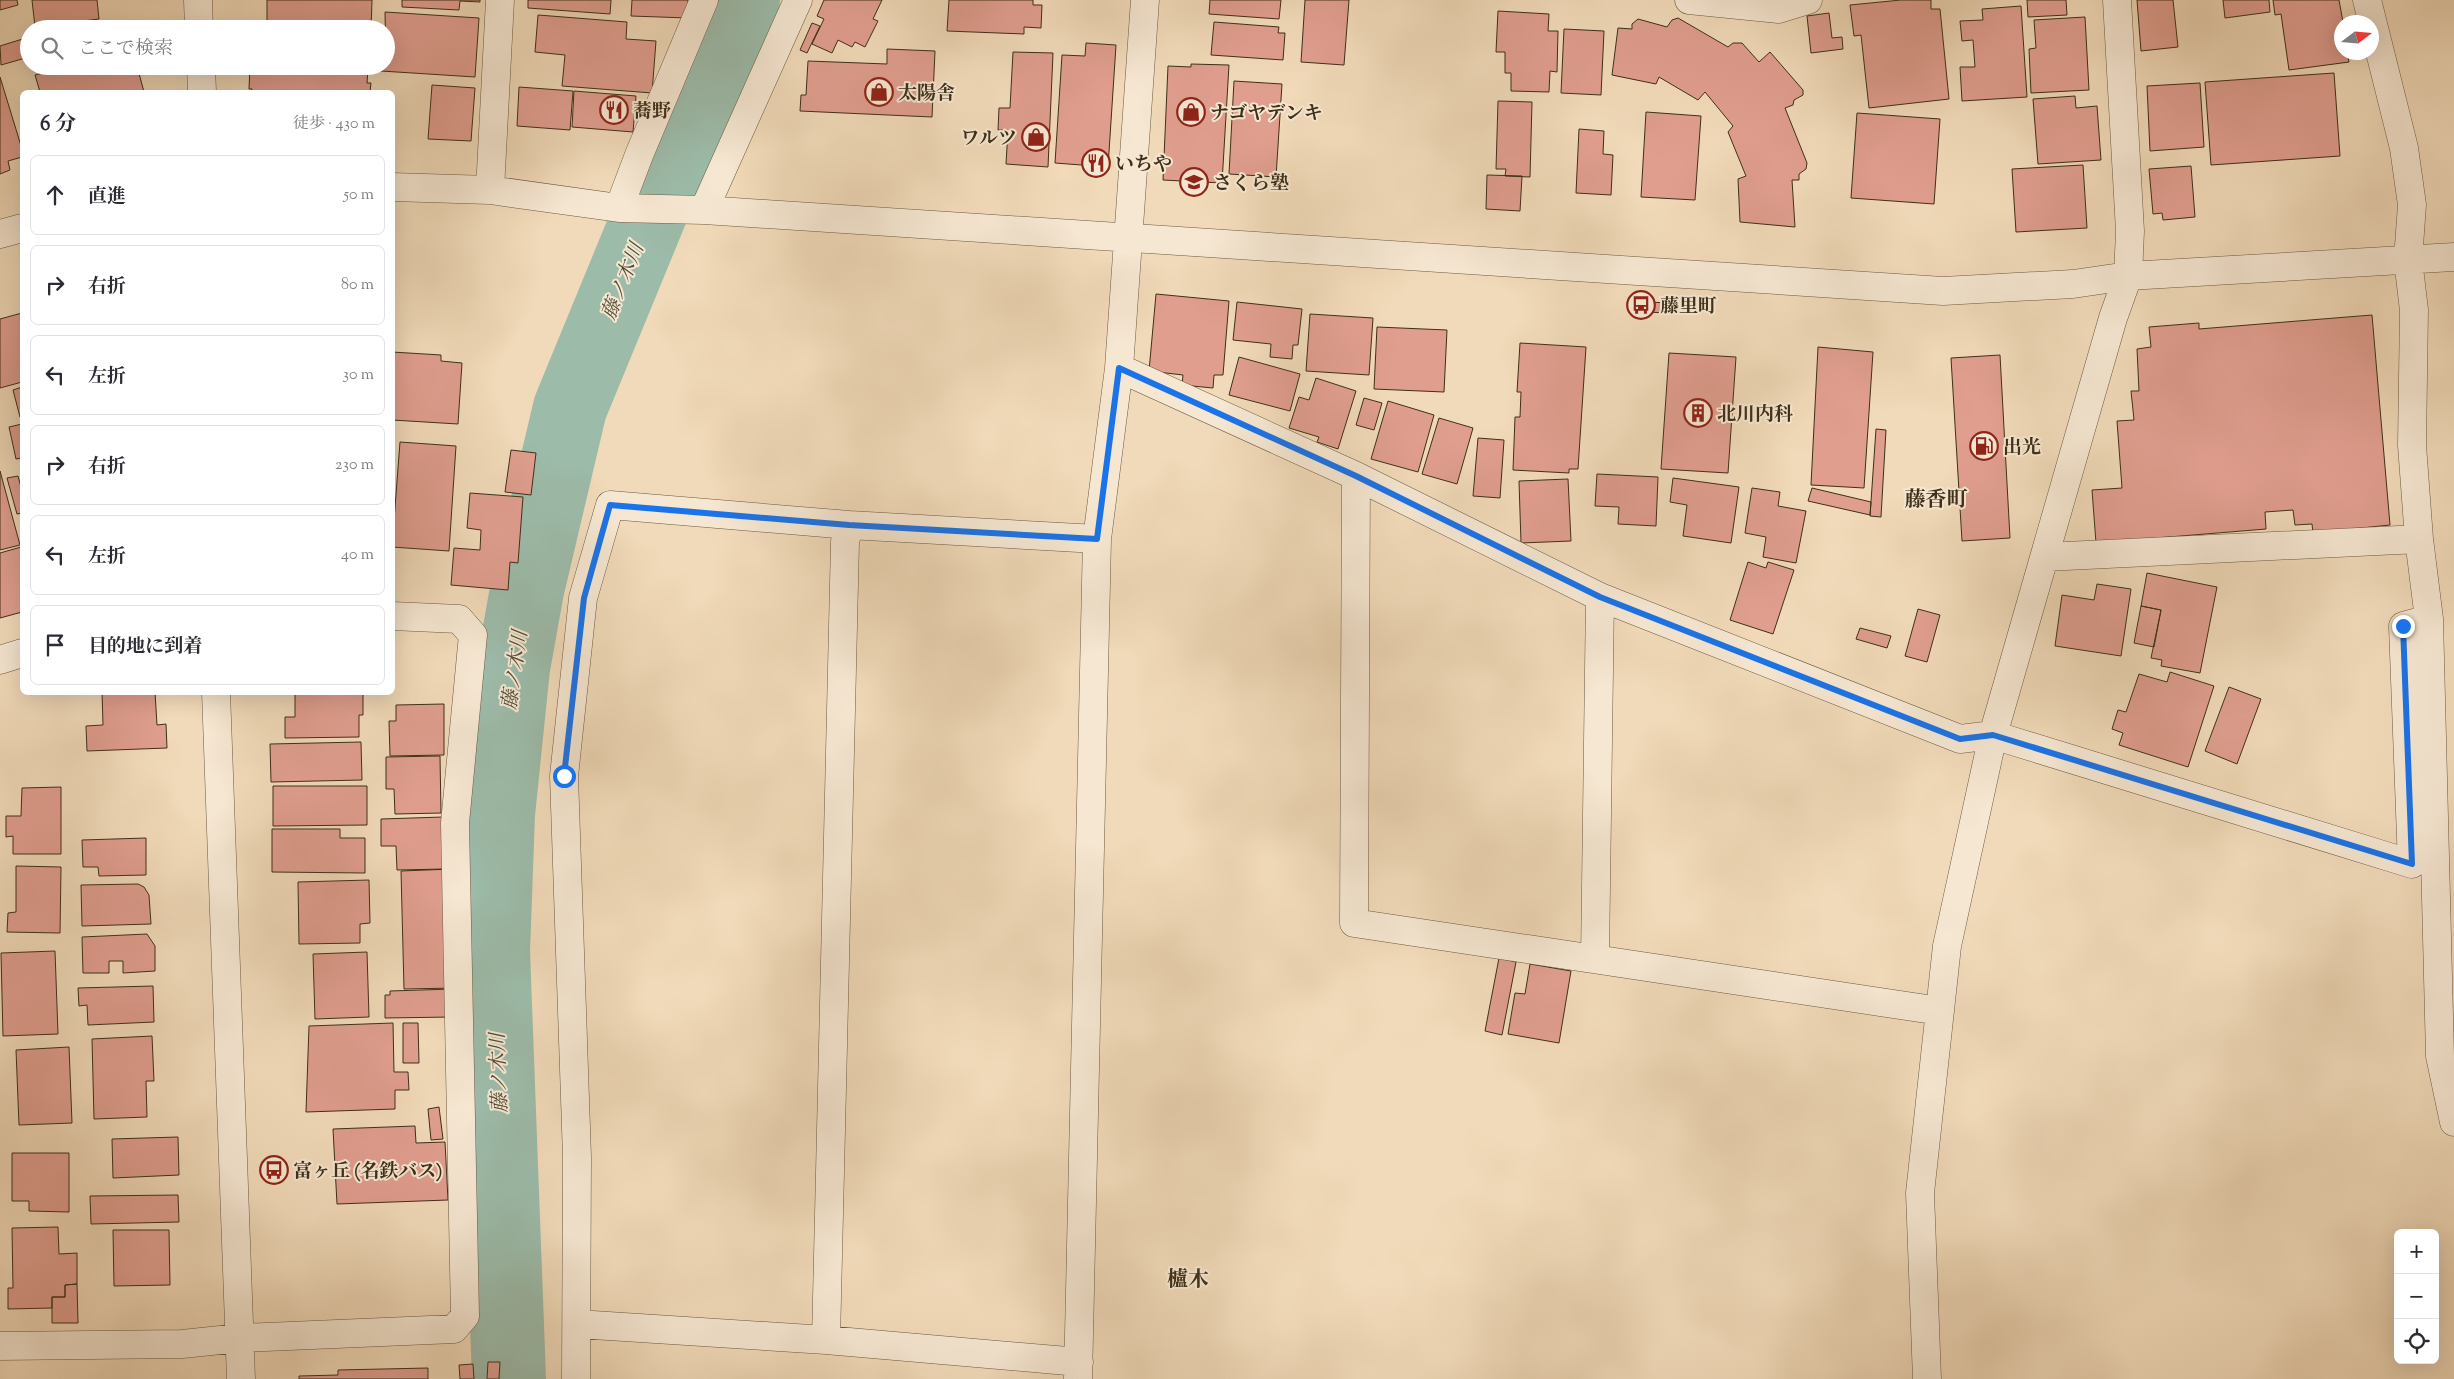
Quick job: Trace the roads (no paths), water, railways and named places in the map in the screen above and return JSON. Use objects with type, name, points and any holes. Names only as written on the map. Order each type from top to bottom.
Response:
[{"type":"street","points":[[198,0],[199,20]]},
{"type":"street","points":[[490,190],[500,0]]},
{"type":"street","points":[[619,208],[639,155],[704,0]]},
{"type":"street","points":[[704,210],[798,0]]},
{"type":"street","points":[[577,1324],[826,1340],[1079,1371],[1097,539],[1119,368],[1145,0]]},
{"type":"street","points":[[1689,0],[1780,9],[1808,0]]},
{"type":"street","points":[[1927,1379],[1920,1193],[1946,946],[1993,735],[2113,318],[2128,276],[2130,231],[2117,0]]},
{"type":"street","points":[[2367,0],[2404,148],[2412,205],[2431,258],[2414,310],[2412,445],[2419,539],[2429,619],[2440,1056],[2454,1122]]},
{"type":"street","points":[[201,75],[202,90]]},
{"type":"street","points":[[395,187],[490,190],[619,208],[704,210],[1943,291],[2073,284],[2128,276],[2431,258]]},
{"type":"street","points":[[0,234],[20,229]]},
{"type":"street","points":[[1119,368],[1356,476],[1600,597],[1960,739],[1993,735],[2412,864],[2403,626],[2429,619]]},
{"type":"street","points":[[1356,476],[1354,923],[1940,1010]]},
{"type":"street","points":[[576,1379],[577,1158],[564,776],[584,598],[610,505],[849,525],[1097,539]]},
{"type":"street","points":[[826,1340],[845,542],[849,525]]},
{"type":"street","points":[[2045,558],[2419,539]]},
{"type":"street","points":[[1594,959],[1600,597]]},
{"type":"street","points":[[0,1346],[182,1344],[240,1338],[454,1329],[465,1316],[455,823],[474,636],[459,619],[395,616]]},
{"type":"street","points":[[0,660],[20,654]]},
{"type":"street","points":[[216,695],[241,1379]]},
{"type":"waterway","name":"藤ノ木川","points":[[509,1379],[493,951],[498,814],[513,668],[527,590],[570,408],[672,160],[743,0]]},
{"type":"place","name":"太陽舎","points":[[879,92]]},
{"type":"place","name":"蕎野","points":[[614,110]]},
{"type":"place","name":"ナゴヤデンキ","points":[[1191,112]]},
{"type":"place","name":"ワルツ","points":[[1036,137]]},
{"type":"place","name":"いちや","points":[[1096,163]]},
{"type":"place","name":"さくら塾","points":[[1194,182]]},
{"type":"place","name":"藤里町","points":[[1641,305]]},
{"type":"place","name":"北川内科","points":[[1698,413]]},
{"type":"place","name":"出光","points":[[1984,446]]},
{"type":"place","name":"富ヶ丘 (名鉄バス)","points":[[274,1170]]},
{"type":"district","name":"藤香町","points":[[1936,499]]},
{"type":"district","name":"櫨木","points":[[1188,1279]]}]
